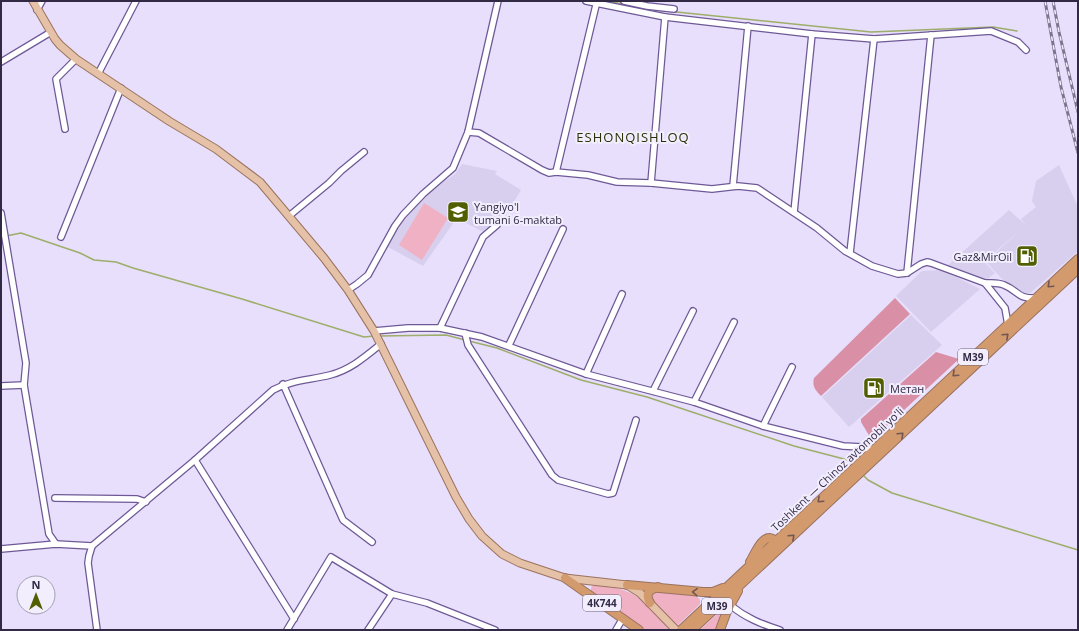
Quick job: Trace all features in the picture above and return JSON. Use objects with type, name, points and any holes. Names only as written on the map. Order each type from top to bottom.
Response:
[{"type":"highway","name":"Toshkent — Chinoz avtomobil yoʻli","points":[[692,630],[743,582],[777,545],[1078,259]]},
{"type":"highway","name":"Toshkent — Chinoz avtomobil yoʻli","points":[[871,456],[1078,268]]},
{"type":"highway","name":"M39","points":[[677,630],[746,569],[760,543],[768,539],[777,545]]},
{"type":"highway","name":"4К744","points":[[565,578],[639,630]]},
{"type":"highway","points":[[720,630],[730,605],[743,582]]},
{"type":"highway","name":"4К744","points":[[627,585],[659,587],[691,592],[713,592],[729,585]]},
{"type":"highway","points":[[650,604],[647,598],[648,594],[652,589],[659,587]]},
{"type":"main road","points":[[33,1],[50,32],[60,45],[76,59],[169,121],[216,149],[239,165],[260,182],[289,216],[348,290],[374,331],[456,497],[476,528],[489,543],[508,557],[531,567],[565,578],[627,585],[640,593],[677,630]]},
{"type":"street","points":[[38,10],[42,1]]},
{"type":"street","points":[[98,74],[136,1]]},
{"type":"street","points":[[348,290],[368,275],[394,226],[403,215],[423,194],[453,168],[468,132],[498,1]]},
{"type":"street","points":[[586,1],[665,17],[812,34],[874,38],[991,31],[1018,42],[1026,50]]},
{"type":"street","points":[[624,1],[645,3],[674,9]]},
{"type":"street","points":[[556,172],[596,2]]},
{"type":"street","points":[[651,183],[665,17]]},
{"type":"street","points":[[733,186],[748,26]]},
{"type":"street","points":[[1,62],[50,32]]},
{"type":"street","points":[[794,212],[812,34]]},
{"type":"street","points":[[907,273],[931,35]]},
{"type":"street","points":[[850,254],[874,38]]},
{"type":"street","points":[[65,129],[56,79],[76,59]]},
{"type":"street","points":[[61,237],[121,88]]},
{"type":"street","points":[[468,132],[479,133],[549,173],[556,172],[588,175],[617,182],[651,183],[712,189],[733,186],[757,188],[794,212],[850,254],[872,266],[898,274],[907,273],[927,262],[985,283],[996,282],[1004,285],[1022,297],[1036,298]]},
{"type":"street","points":[[289,216],[364,152]]},
{"type":"street","points":[[1,213],[26,363],[24,385],[49,534],[56,544]]},
{"type":"street","points":[[440,328],[483,237],[497,225]]},
{"type":"street","points":[[508,345],[563,229]]},
{"type":"street","points":[[985,283],[1005,308],[1008,324]]},
{"type":"street","points":[[586,374],[622,294]]},
{"type":"street","points":[[653,391],[693,311]]},
{"type":"street","points":[[694,402],[734,322]]},
{"type":"street","points":[[374,331],[408,328],[440,328],[482,337],[586,374],[694,402],[763,426],[843,446],[862,447],[871,456]]},
{"type":"street","points":[[465,333],[468,344],[552,475],[558,480],[608,494],[613,493],[636,420]]},
{"type":"street","points":[[97,630],[88,563],[92,546],[195,460],[273,390],[283,384],[331,375],[346,370],[365,357],[379,342]]},
{"type":"street","points":[[763,426],[792,367]]},
{"type":"street","points":[[283,384],[343,520],[372,542]]},
{"type":"street","points":[[1,386],[24,385]]},
{"type":"street","points":[[195,460],[294,619]]},
{"type":"street","points":[[55,498],[137,499],[146,502]]},
{"type":"street","points":[[1,549],[56,544],[92,546]]},
{"type":"street","points":[[287,630],[331,557],[392,594],[427,603],[495,630]]},
{"type":"street","points":[[368,630],[392,594]]},
{"type":"street","points":[[730,605],[741,614],[757,623],[780,630]]},
{"type":"street","points":[[616,630],[623,618]]},
{"type":"shaded area","name":"Yangiyo'l tumani 6-maktab","points":[[462,164],[497,171],[495,174],[521,190],[511,207],[483,232],[457,218],[423,266],[388,247],[397,229],[427,193],[455,174]]},
{"type":"shaded area","points":[[1059,165],[1078,207],[1078,251],[1028,295],[1004,281],[986,262],[1020,230],[984,262],[995,273],[984,282],[947,266],[1009,210],[1026,225],[1021,219],[1036,207],[1032,201],[1036,181]]},
{"type":"shaded area","points":[[424,203],[448,218],[422,260],[399,245]]},
{"type":"shaded area","points":[[942,270],[980,289],[931,332],[896,296],[922,271]]},
{"type":"shaded area","points":[[895,298],[910,314],[821,396],[814,388],[814,378]]},
{"type":"shaded area","points":[[911,315],[942,345],[849,427],[822,397]]},
{"type":"shaded area","points":[[936,352],[959,359],[874,438],[870,437],[861,422],[861,419]]},
{"type":"shaded area","points":[[592,586],[619,589],[636,596],[650,608],[670,630],[646,630],[591,592]]},
{"type":"shaded area","points":[[654,591],[696,595],[700,600],[700,604],[677,626],[653,601],[652,597]]},
{"type":"shaded area","points":[[720,613],[722,616],[717,630],[700,630],[716,615]]},
{"type":"waterway","points":[[607,1],[657,10],[871,32],[993,27],[1017,31]]},
{"type":"waterway","points":[[6,236],[21,233],[80,253],[94,260],[116,262],[364,337],[374,336]]},
{"type":"waterway","points":[[380,336],[446,335],[465,340]]},
{"type":"waterway","points":[[469,341],[497,348],[581,380],[647,397],[794,446],[848,460],[853,464]]},
{"type":"waterway","points":[[862,474],[868,480],[892,493],[1078,550]]},
{"type":"railway","points":[[1045,1],[1061,87],[1078,153]]},
{"type":"railway","points":[[1053,1],[1078,112]]},
{"type":"place","name":"Yangiyo'l tumani 6-maktab","points":[[458,212]]},
{"type":"place","name":"Gaz&MirOil","points":[[1027,256]]},
{"type":"place","name":"Метан","points":[[874,388]]},
{"type":"district","name":"ESHONQISHLOQ","points":[[633,137]]}]
